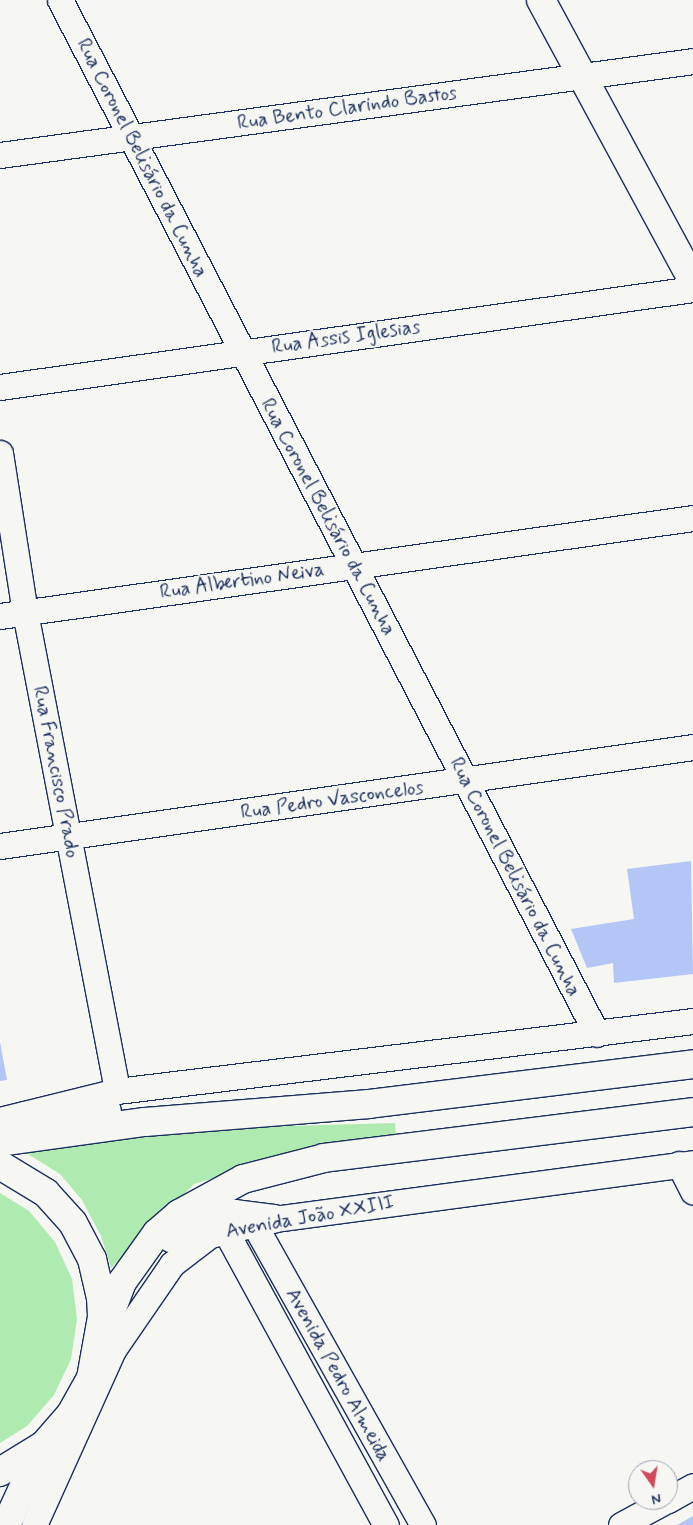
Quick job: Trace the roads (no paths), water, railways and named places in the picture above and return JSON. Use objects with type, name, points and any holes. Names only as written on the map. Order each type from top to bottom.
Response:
[{"type":"main road","points":[[541,0],[693,281]]},
{"type":"main road","points":[[0,1142],[145,1122],[504,1089],[693,1064]]},
{"type":"main road","points":[[13,1118],[232,1104],[269,1112]]},
{"type":"main road","name":"Avenida João XXIII","points":[[101,1337],[122,1282],[134,1262],[157,1233],[179,1214],[243,1179],[324,1158],[693,1112]]},
{"type":"main road","points":[[0,1164],[46,1193],[84,1240],[101,1297],[101,1337],[92,1378],[72,1414],[44,1445],[0,1472]]},
{"type":"main road","points":[[134,1262],[203,1221],[234,1214],[264,1222]]},
{"type":"main road","points":[[6,1525],[44,1445]]},
{"type":"street","name":"Rua Coronel Belisário da Cunha","points":[[60,0],[133,138],[241,351],[355,565],[596,1034]]},
{"type":"street","name":"Rua Bento Clarindo Bastos","points":[[0,155],[693,61]]},
{"type":"street","name":"Rua Assis Iglesias","points":[[0,386],[693,289]]},
{"type":"street","name":"Rua Francisco Prado","points":[[0,453],[25,612],[117,1091]]},
{"type":"street","name":"Rua Albertino Neiva","points":[[0,616],[693,518]]},
{"type":"street","name":"Rua Pedro Vasconcelos","points":[[0,846],[465,781],[693,746]]},
{"type":"street","points":[[13,1118],[117,1091],[693,1022]]},
{"type":"street","points":[[686,1163],[693,1192]]},
{"type":"street","name":"Avenida João XXIII","points":[[34,1525],[113,1350],[140,1307],[183,1252],[225,1230],[264,1222],[686,1163]]},
{"type":"street","name":"Avenida Pedro Almeida","points":[[264,1222],[423,1525]]},
{"type":"street","name":"Avenida Pedro Almeida","points":[[225,1230],[386,1525]]},
{"type":"street","points":[[678,1494],[693,1486]]},
{"type":"street","points":[[621,1525],[649,1510]]}]
